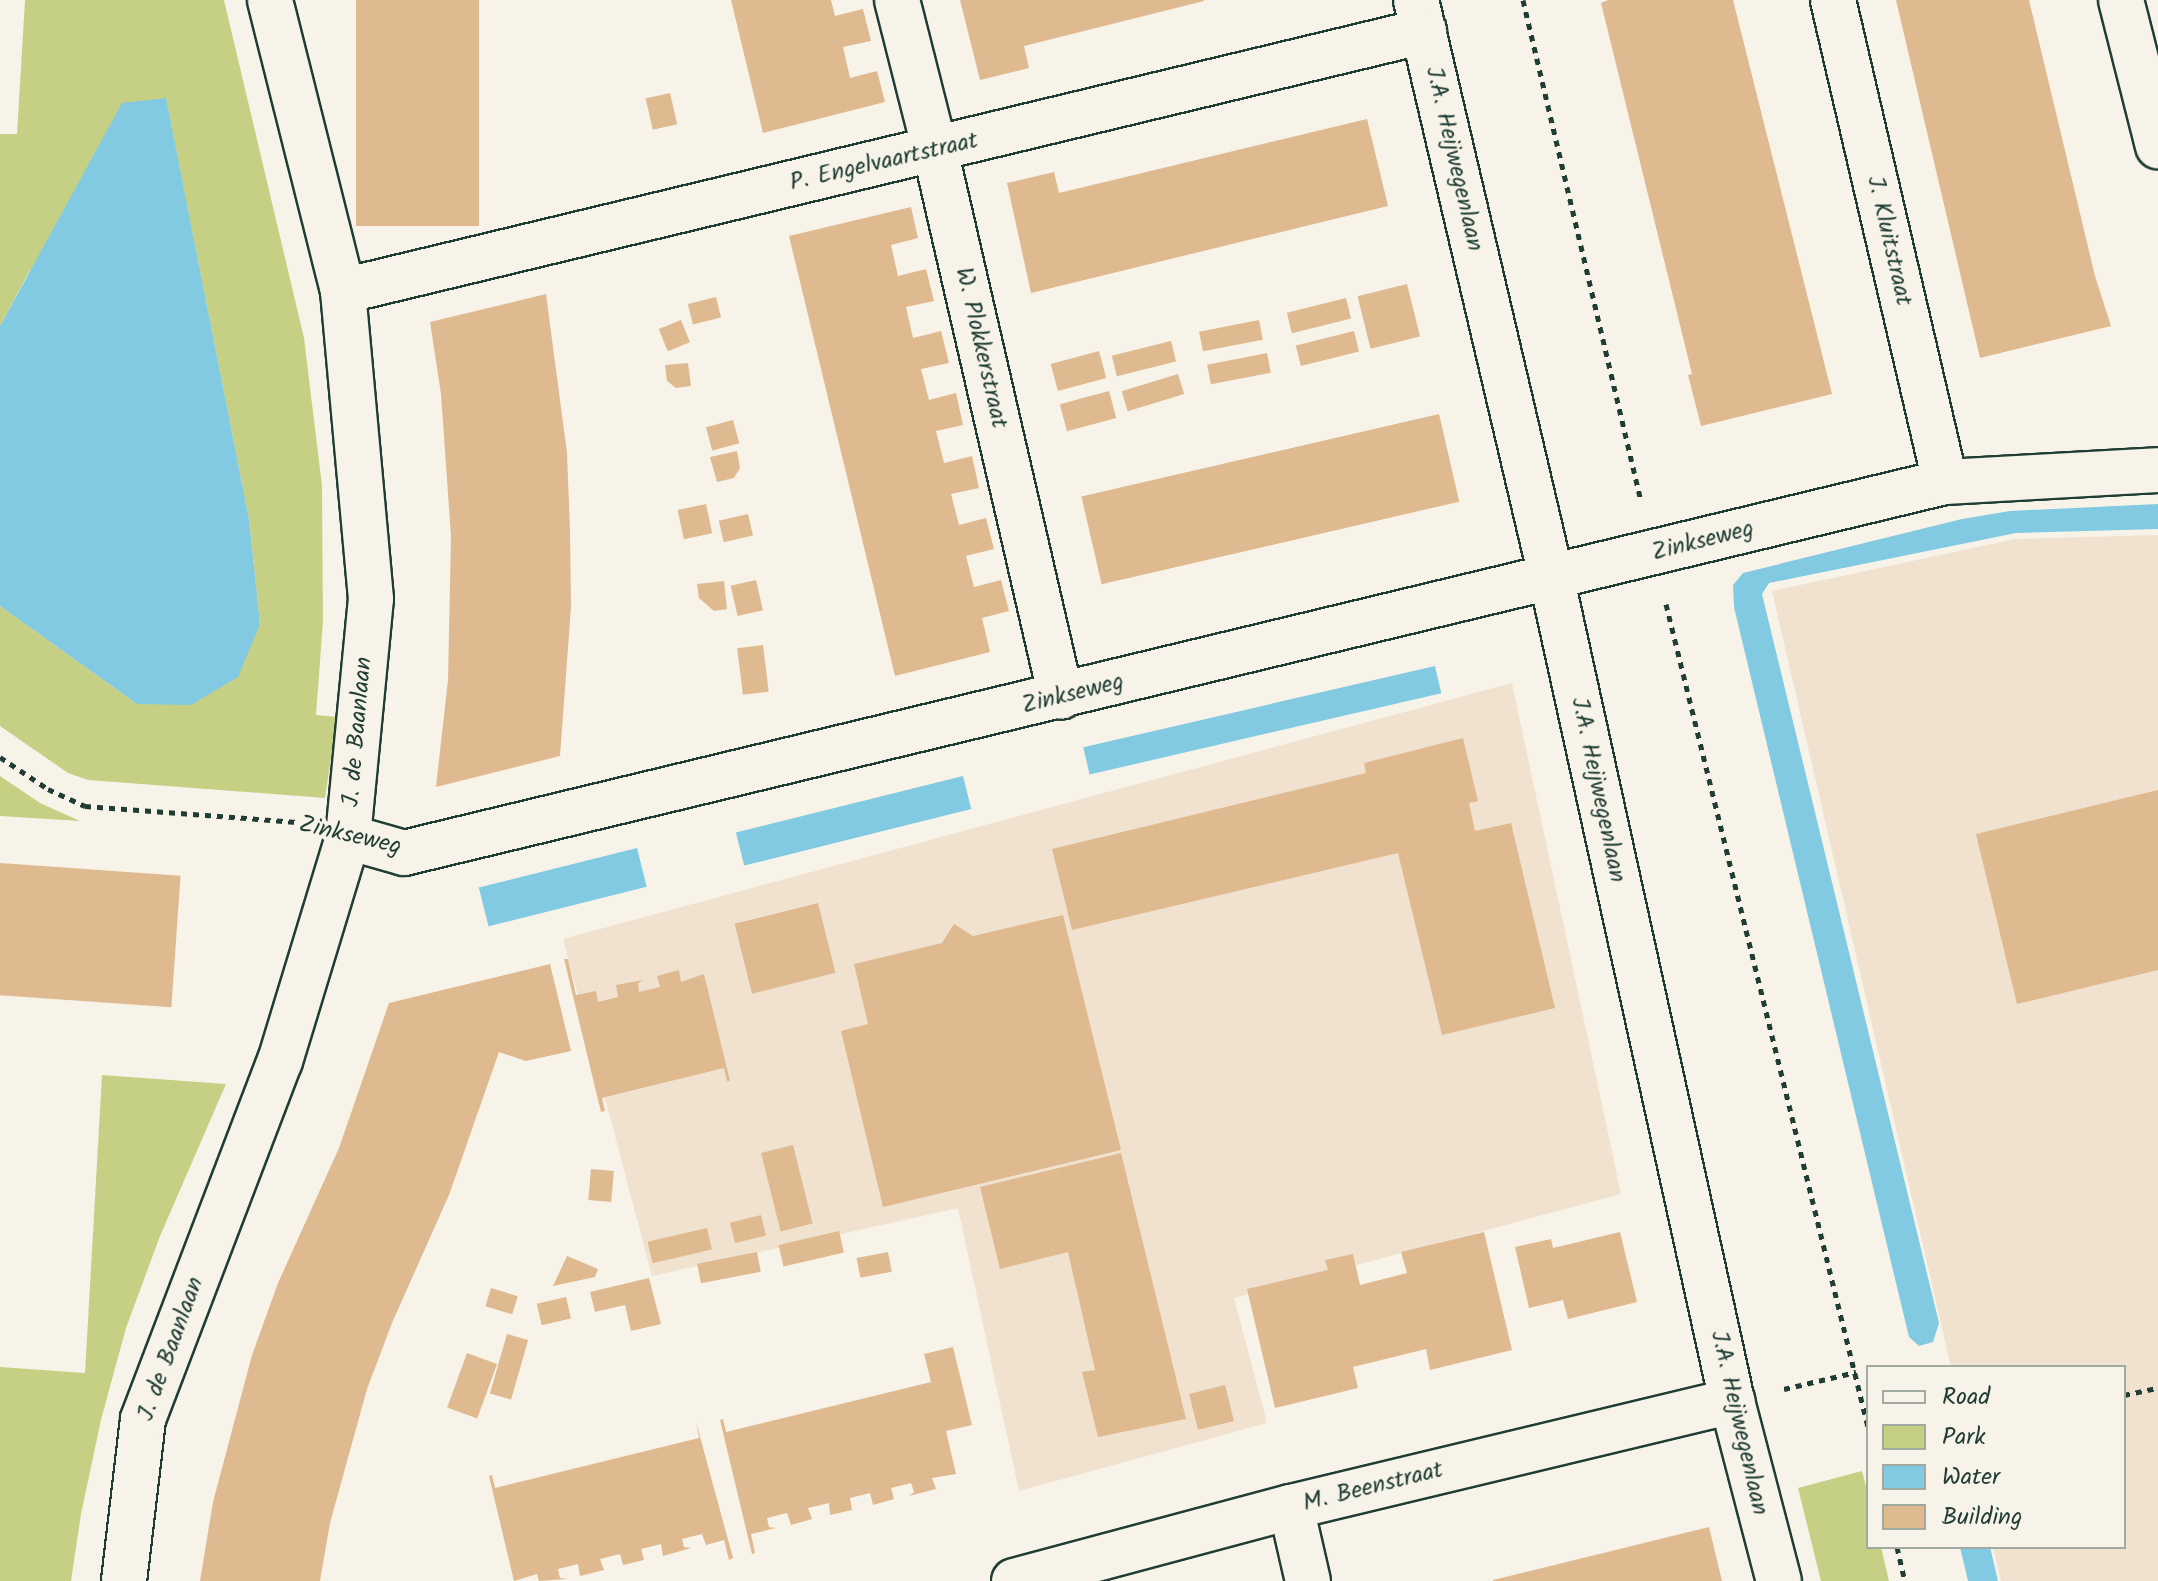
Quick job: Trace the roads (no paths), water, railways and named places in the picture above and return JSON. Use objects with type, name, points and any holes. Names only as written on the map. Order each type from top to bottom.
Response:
[{"type":"street","name":"J. de Baanlaan","points":[[124,1581],[143,1419],[280,1061],[348,837],[371,599],[343,291],[270,0]]},
{"type":"street","name":"W. Plokkerstraat","points":[[897,0],[935,150],[1061,697]]},
{"type":"street","name":"J. Kluitstraat","points":[[1833,0],[1945,482]]},
{"type":"street","points":[[2121,0],[2158,146]]},
{"type":"street","name":"P. Engelvaartstraat","points":[[343,291],[935,150],[1420,16]]},
{"type":"street","name":"J.A. Heijwegenlaan","points":[[1420,16],[1551,576],[1732,1401],[1779,1581]]},
{"type":"street","name":"Zinkseweg","points":[[348,837],[404,853],[1945,482],[2158,470]]},
{"type":"street","name":"M. Beenstraat","points":[[1014,1581],[1291,1507],[1732,1401]]},
{"type":"street","points":[[1291,1507],[1308,1581]]},
{"type":"water","points":[[166,98],[249,519],[260,624],[238,677],[191,705],[137,704],[0,606],[0,326],[122,103]]},
{"type":"water","points":[[2158,504],[2158,529],[2016,533],[1769,583],[1762,594],[1939,1323],[1933,1342],[1919,1346],[1909,1337],[1734,607],[1733,585],[1743,573],[1962,519],[2010,511]]},
{"type":"water","points":[[1435,666],[1441,693],[1090,774],[1083,747]]},
{"type":"water","points":[[963,776],[971,809],[744,866],[736,833]]},
{"type":"water","points":[[637,848],[647,887],[489,926],[479,887]]},
{"type":"water","points":[[1960,1549],[1990,1549],[1998,1581],[1968,1581]]}]
